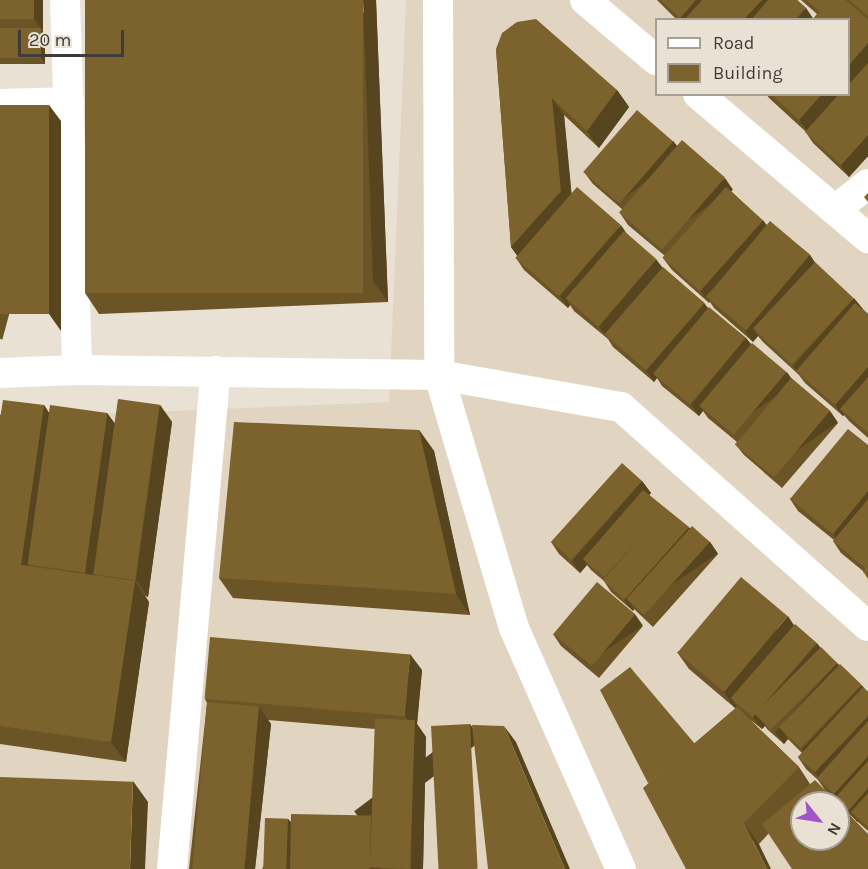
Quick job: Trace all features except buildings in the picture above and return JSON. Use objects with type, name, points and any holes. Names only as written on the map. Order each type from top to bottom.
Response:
[{"type":"street","points":[[65,0],[77,370]]},
{"type":"street","points":[[438,0],[441,45],[439,375],[514,628],[621,869]]},
{"type":"street","points":[[585,0],[655,58]]},
{"type":"street","points":[[700,96],[868,238]]},
{"type":"street","points":[[0,104],[69,102]]},
{"type":"street","points":[[836,209],[868,184]]},
{"type":"street","points":[[0,373],[77,370],[439,375],[621,407],[868,626]]},
{"type":"street","points":[[172,869],[216,371]]},
{"type":"shaded area","points":[[406,0],[868,0],[868,869],[0,869],[0,418],[389,402]]}]
